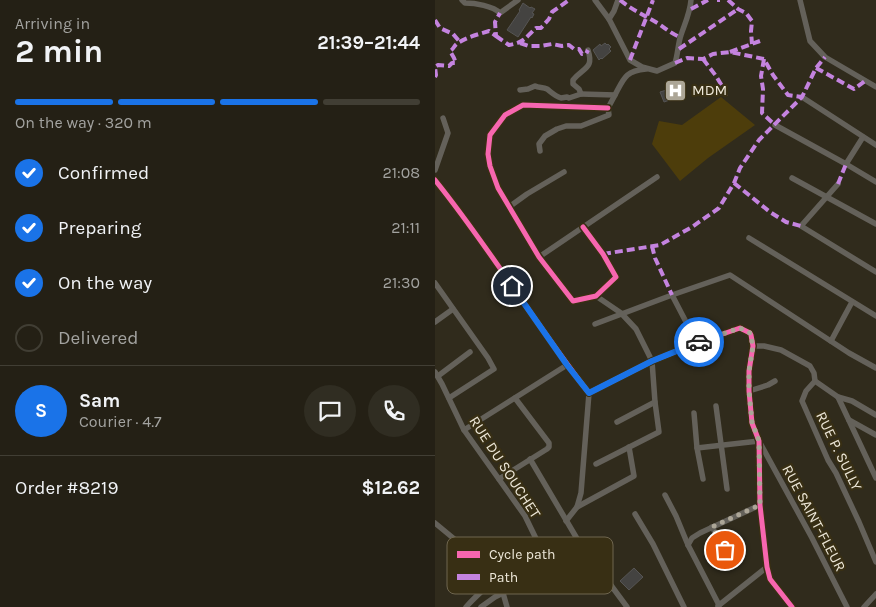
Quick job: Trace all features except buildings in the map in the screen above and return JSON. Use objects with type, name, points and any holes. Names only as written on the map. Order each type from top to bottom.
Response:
[{"type":"street","points":[[462,0],[465,3],[475,3],[495,9],[499,14],[518,0]]},
{"type":"street","points":[[595,0],[609,19],[631,60],[642,67],[657,71],[675,63],[680,37],[691,10],[691,0]]},
{"type":"street","points":[[609,19],[618,0]]},
{"type":"street","points":[[800,0],[810,40],[825,57],[876,87]]},
{"type":"street","points":[[581,94],[579,89],[573,84],[573,80],[589,66],[591,59],[588,50]]},
{"type":"street","points":[[540,151],[539,144],[545,136],[557,129],[566,126],[581,126],[609,115],[609,108],[631,60]]},
{"type":"street","points":[[625,76],[636,70],[650,69]]},
{"type":"street","points":[[520,90],[535,86],[546,89],[551,94],[561,98],[569,98],[581,94],[615,95]]},
{"type":"street","points":[[802,97],[876,145]]},
{"type":"street","points":[[583,227],[603,254],[616,277],[596,296],[573,301],[539,257],[498,188],[489,166],[490,136],[505,115],[523,105],[609,108]]},
{"type":"street","points":[[435,170],[448,133],[443,118]]},
{"type":"street","points":[[775,125],[876,182]]},
{"type":"street","points":[[846,164],[863,137]]},
{"type":"street","points":[[509,207],[564,172]]},
{"type":"street","points":[[539,257],[657,177]]},
{"type":"street","points":[[792,178],[876,224]]},
{"type":"street","points":[[435,181],[457,208],[567,365],[589,393],[581,493],[577,507],[567,521]]},
{"type":"street","points":[[838,184],[801,226],[876,272]]},
{"type":"street","points":[[749,238],[876,316]]},
{"type":"street","points":[[595,324],[730,274],[831,341],[876,368]]},
{"type":"street","points":[[435,284],[489,358],[494,369],[449,398]]},
{"type":"street","points":[[672,294],[697,342]]},
{"type":"street","points":[[595,464],[659,432],[652,361],[637,329],[621,313],[596,296]]},
{"type":"street","points":[[831,341],[852,302]]},
{"type":"street","points":[[435,322],[453,309]]},
{"type":"street","points":[[589,393],[652,361],[697,342],[740,328],[750,333],[753,346],[749,371],[749,391],[752,422],[759,441],[760,505],[767,567],[770,579],[793,607]]},
{"type":"street","points":[[753,346],[781,350],[810,366],[815,380],[838,397],[852,401],[876,415]]},
{"type":"street","points":[[436,374],[470,352]]},
{"type":"street","points":[[464,430],[567,365]]},
{"type":"street","name":"RUE DU SOUCHET","points":[[436,374],[464,430],[525,516],[535,537]]},
{"type":"street","name":"RUE P. SULLY","points":[[815,380],[806,391],[802,401],[827,460],[836,472],[876,562]]},
{"type":"street","points":[[749,391],[775,381]]},
{"type":"street","points":[[435,388],[442,384]]},
{"type":"street","points":[[838,397],[876,478]]},
{"type":"street","points":[[499,479],[549,446],[549,442],[515,398]]},
{"type":"street","points":[[617,422],[655,402]]},
{"type":"street","points":[[716,406],[727,489]]},
{"type":"street","points":[[694,413],[697,448],[703,479]]},
{"type":"street","points":[[849,420],[876,435]]},
{"type":"street","points":[[697,448],[759,441]]},
{"type":"street","name":"RUE SAINT-FLEUR","points":[[759,441],[847,607]]},
{"type":"street","points":[[577,507],[634,476],[629,447]]},
{"type":"street","points":[[531,458],[576,537]]},
{"type":"street","points":[[665,495],[677,516],[688,545],[718,606],[767,567]]},
{"type":"street","points":[[688,545],[692,538],[700,533],[760,505]]},
{"type":"street","points":[[635,514],[653,544],[684,607]]},
{"type":"street","points":[[435,523],[452,537]]},
{"type":"street","points":[[712,527],[725,550]]},
{"type":"street","points":[[613,588],[627,607]]},
{"type":"street","points":[[466,607],[478,594]]},
{"type":"street","name":"RUE DU SOUCHET","points":[[481,607],[501,594]]},
{"type":"street","points":[[503,594],[507,607]]},
{"type":"street","points":[[865,607],[876,594]]},
{"type":"shaded area","points":[[721,97],[755,125],[708,158],[680,181],[652,144],[659,121],[682,125]]},
{"type":"marked path","points":[[496,36],[509,45],[521,41],[536,28],[541,28],[552,12],[569,0]]},
{"type":"marked path","points":[[620,0],[680,37]]},
{"type":"marked path","points":[[630,60],[653,0]]},
{"type":"marked path","points":[[691,9],[708,0]]},
{"type":"marked path","points":[[728,0],[746,13],[752,21],[752,44]]},
{"type":"marked path","points":[[679,49],[738,9]]},
{"type":"marked path","points":[[435,77],[435,67],[438,65],[449,66],[452,63],[456,63],[450,51],[457,44],[469,37],[489,31],[496,36],[495,22],[500,13]]},
{"type":"marked path","points":[[435,20],[440,28],[453,34],[460,42]]},
{"type":"marked path","points":[[730,52],[760,41]]},
{"type":"marked path","points":[[520,43],[529,46],[569,45],[574,49],[579,49],[582,54],[586,54],[588,50]]},
{"type":"marked path","points":[[675,63],[687,58],[703,59],[713,54],[730,52],[764,59],[788,95],[802,97]]},
{"type":"marked path","points":[[603,254],[660,245],[692,227],[719,208],[734,183],[740,168],[759,140],[802,97],[816,68],[825,57]]},
{"type":"marked path","points":[[703,59],[716,76],[727,99]]},
{"type":"marked path","points":[[764,59],[761,76],[763,89],[762,113],[775,125]]},
{"type":"marked path","points":[[816,68],[854,89],[865,81]]},
{"type":"marked path","points":[[838,184],[846,164]]},
{"type":"marked path","points":[[734,183],[770,212],[786,222],[801,226]]},
{"type":"marked path","points":[[652,246],[655,258],[672,295]]},
{"type":"cycle path","points":[[583,227],[603,254],[616,277],[596,296],[573,301],[539,257],[498,188],[488,154],[490,135],[505,115],[523,105],[608,108]]},
{"type":"cycle path","points":[[435,180],[475,232],[589,393],[652,361],[697,343],[740,328],[750,333],[753,346],[749,371],[749,391],[752,423],[759,441],[760,505],[767,567],[770,579],[792,607]]},
{"type":"way so far","points":[[699,342],[743,328],[750,333],[753,346],[749,371],[749,391],[752,422],[759,441],[760,505],[712,527],[725,550]]},
{"type":"place","name":"MDM","points":[[676,90]]},
{"type":"route","points":[[512,286],[567,365],[589,393],[652,361],[699,342]]}]
